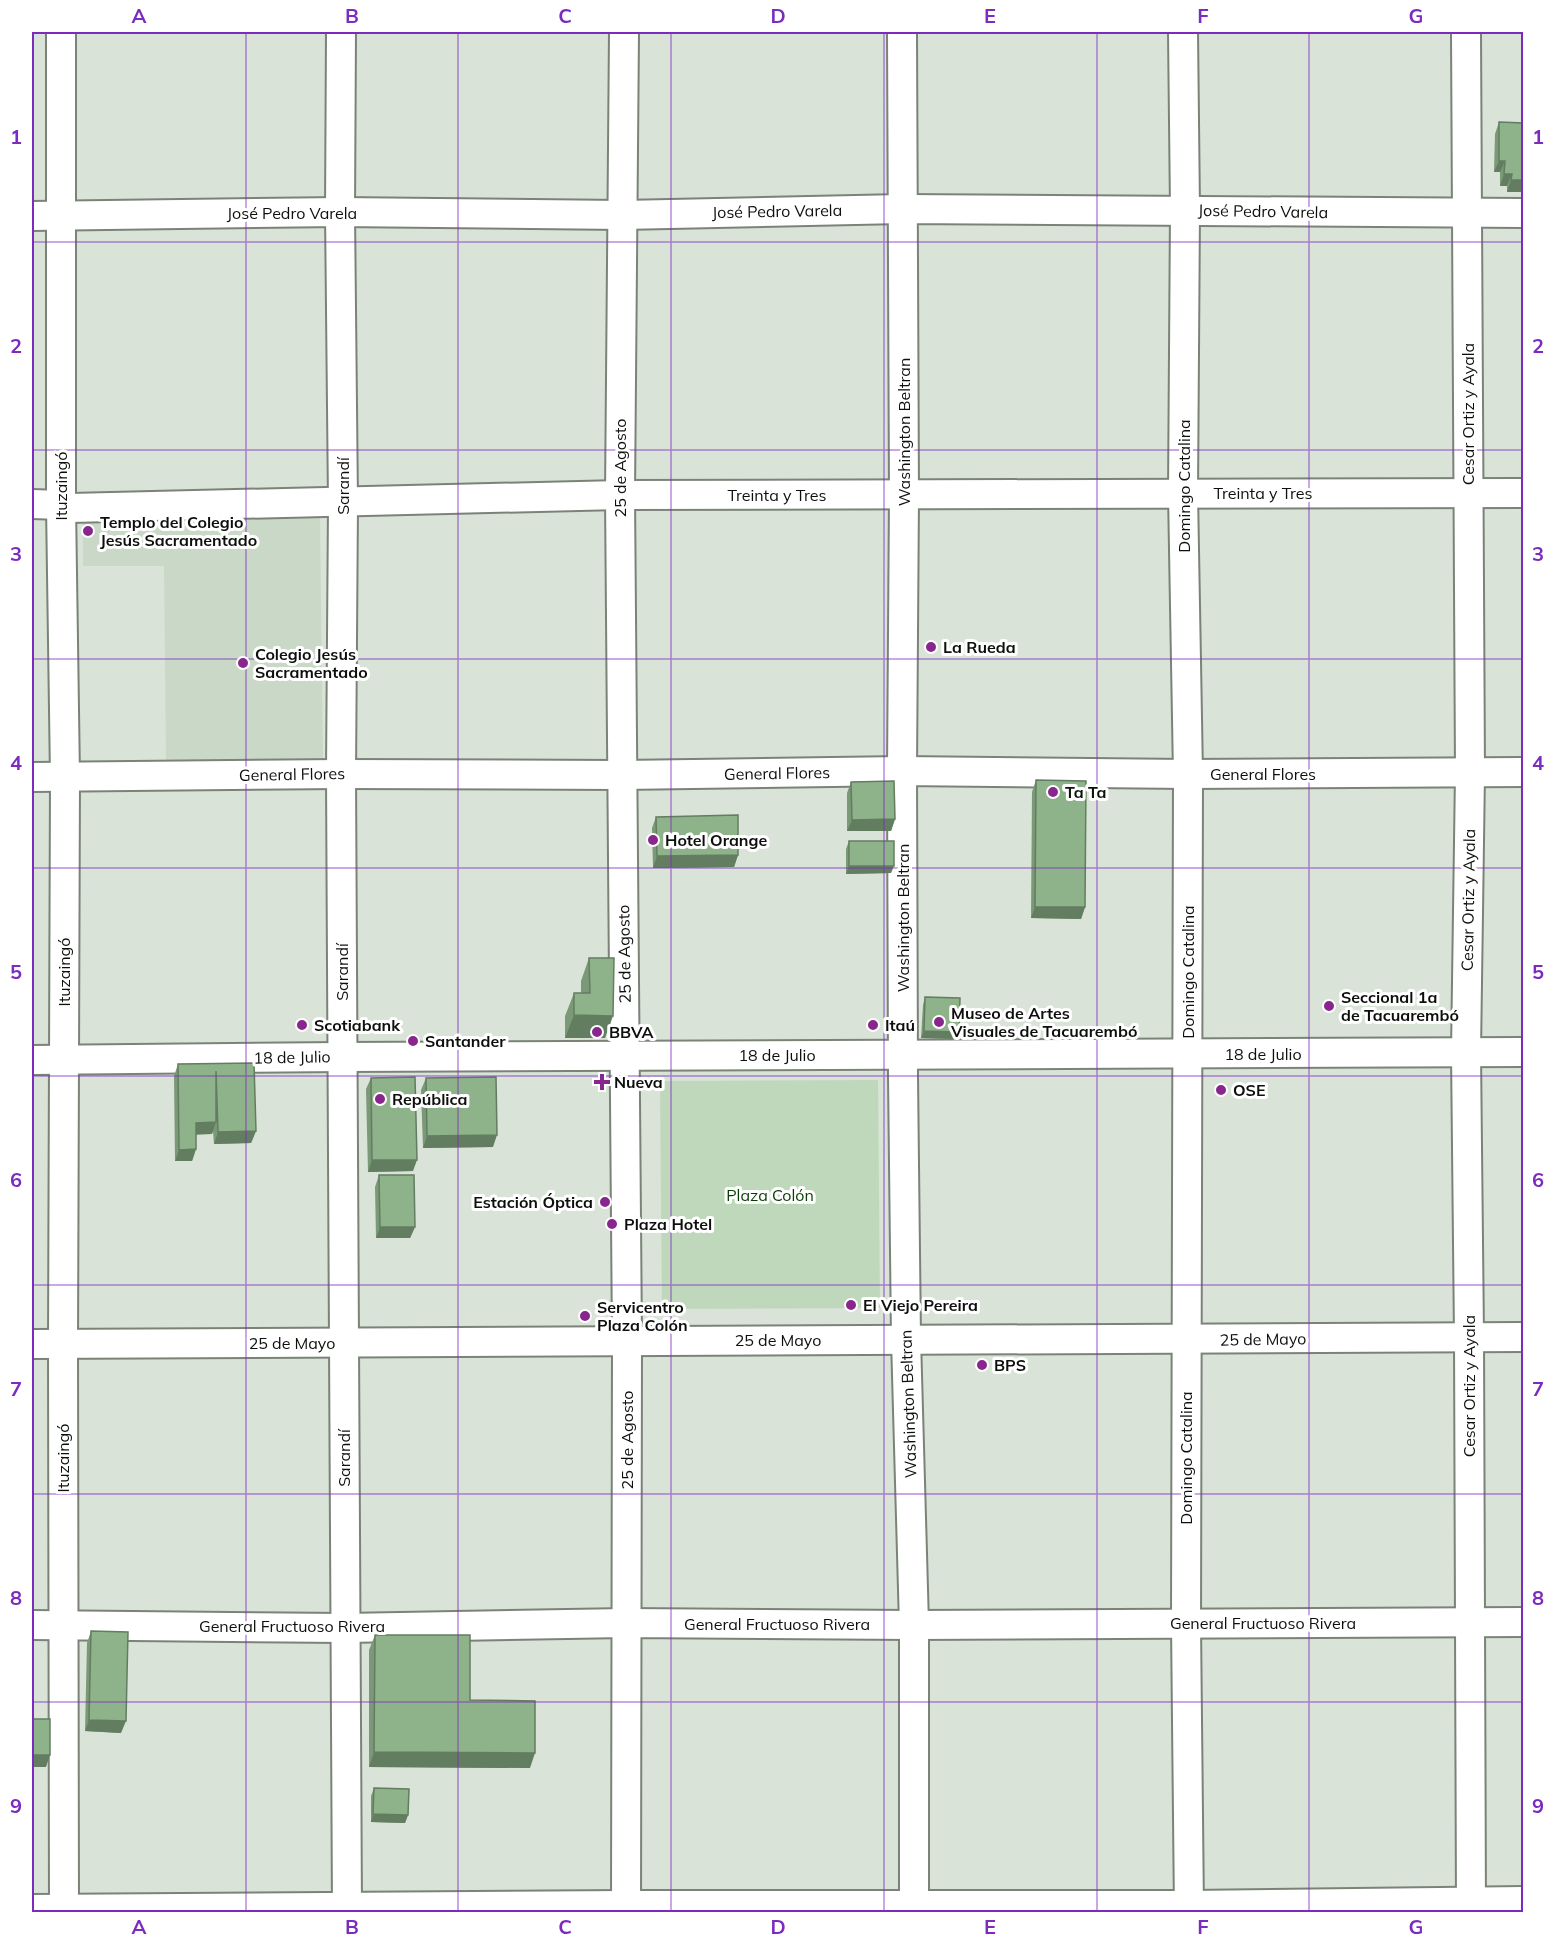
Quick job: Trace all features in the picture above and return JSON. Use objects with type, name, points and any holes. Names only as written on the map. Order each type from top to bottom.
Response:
[{"type":"street","name":"Ituzaingó","points":[[61,32],[61,505],[65,777],[64,1911]]},
{"type":"street","name":"Sarandí","points":[[340,32],[343,503],[341,774],[343,1343],[347,1910]]},
{"type":"street","name":"25 de Agosto","points":[[624,32],[620,495],[627,1341],[626,1909]]},
{"type":"street","name":"Washington Beltran","points":[[902,32],[904,495],[902,771],[906,1339],[914,1625],[914,1909]]},
{"type":"street","name":"Domingo Catalina","points":[[1183,32],[1185,210],[1183,493],[1188,774],[1189,1054],[1186,1623],[1190,1909]]},
{"type":"street","name":"Cesar Ortiz y Ayala","points":[[1466,32],[1470,772],[1466,1052],[1471,1907]]},
{"type":"street","name":"José Pedro Varela","points":[[32,216],[340,212],[623,215],[902,208],[1524,213]]},
{"type":"street","name":"Treinta y Tres","points":[[32,504],[61,505],[70,508],[620,495],[1524,493]]},
{"type":"street","name":"General Flores","points":[[32,777],[341,774],[622,775],[902,771],[1188,774],[1524,772]]},
{"type":"street","name":"18 de Julio","points":[[32,1060],[1524,1052]]},
{"type":"street","name":"25 de Mayo","points":[[32,1344],[1524,1337]]},
{"type":"street","name":"General Fructuoso Rivera","points":[[32,1625],[345,1628],[626,1623],[914,1625],[1524,1622]]},
{"type":"street","points":[[32,1909],[64,1911],[1190,1909],[1471,1907],[1524,1901]]},
{"type":"shaded area","name":"Colegio Jesús Sacramentado","points":[[320,518],[323,760],[166,761],[164,566],[83,566],[83,519]]},
{"type":"green space","name":"Plaza Colón","points":[[878,1080],[880,1308],[662,1309],[660,1081]]},
{"type":"building","points":[[1499,122],[1524,123],[1524,180],[1511,180],[1512,174],[1504,174],[1505,161],[1499,161]]},
{"type":"building","points":[[1036,780],[1086,781],[1085,907],[1035,907]]},
{"type":"building","points":[[894,781],[895,819],[852,820],[851,782]]},
{"type":"building","points":[[738,815],[738,855],[657,856],[656,817]]},
{"type":"building","points":[[849,841],[894,841],[894,866],[849,866]]},
{"type":"building","points":[[589,958],[614,958],[613,1016],[574,1015],[574,993],[590,993]]},
{"type":"building","name":"Museo de Artes Visuales de Tacuarembó","points":[[925,997],[960,998],[959,1032],[924,1031]]},
{"type":"building","points":[[254,1063],[256,1131],[218,1132],[216,1071],[216,1122],[196,1123],[196,1149],[179,1150],[178,1064]]},
{"type":"building","points":[[415,1077],[417,1160],[372,1160],[371,1078]]},
{"type":"building","points":[[496,1077],[497,1135],[427,1136],[426,1078]]},
{"type":"building","points":[[379,1175],[414,1175],[415,1227],[380,1227]]},
{"type":"building","points":[[91,1631],[128,1632],[126,1721],[89,1720]]},
{"type":"building","points":[[375,1635],[470,1635],[470,1700],[535,1701],[535,1753],[374,1752]]},
{"type":"building","points":[[32,1719],[50,1719],[50,1755],[32,1755]]},
{"type":"building","points":[[374,1788],[409,1789],[408,1815],[373,1814]]},
{"type":"place","name":"Templo del Colegio Jesús Sacramentado","points":[[88,531]]},
{"type":"place","name":"La Rueda","points":[[931,647]]},
{"type":"place","name":"Colegio Jesús Sacramentado","points":[[243,663]]},
{"type":"place","name":"Ta Ta","points":[[1053,792]]},
{"type":"place","name":"Hotel Orange","points":[[653,840]]},
{"type":"place","name":"Seccional 1a de Tacuarembó","points":[[1329,1006]]},
{"type":"place","name":"Museo de Artes Visuales de Tacuarembó","points":[[939,1022]]},
{"type":"place","name":"Scotiabank","points":[[302,1025]]},
{"type":"place","name":"Itaú","points":[[873,1025]]},
{"type":"place","name":"BBVA","points":[[597,1032]]},
{"type":"place","name":"Santander","points":[[413,1041]]},
{"type":"place","name":"Nueva","points":[[602,1082]]},
{"type":"place","name":"OSE","points":[[1221,1090]]},
{"type":"place","name":"República","points":[[380,1099]]},
{"type":"place","name":"Estación Óptica","points":[[605,1202]]},
{"type":"place","name":"Plaza Hotel","points":[[612,1224]]},
{"type":"place","name":"El Viejo Pereira","points":[[851,1305]]},
{"type":"place","name":"Servicentro Plaza Colón","points":[[585,1316]]},
{"type":"place","name":"BPS","points":[[982,1365]]}]
